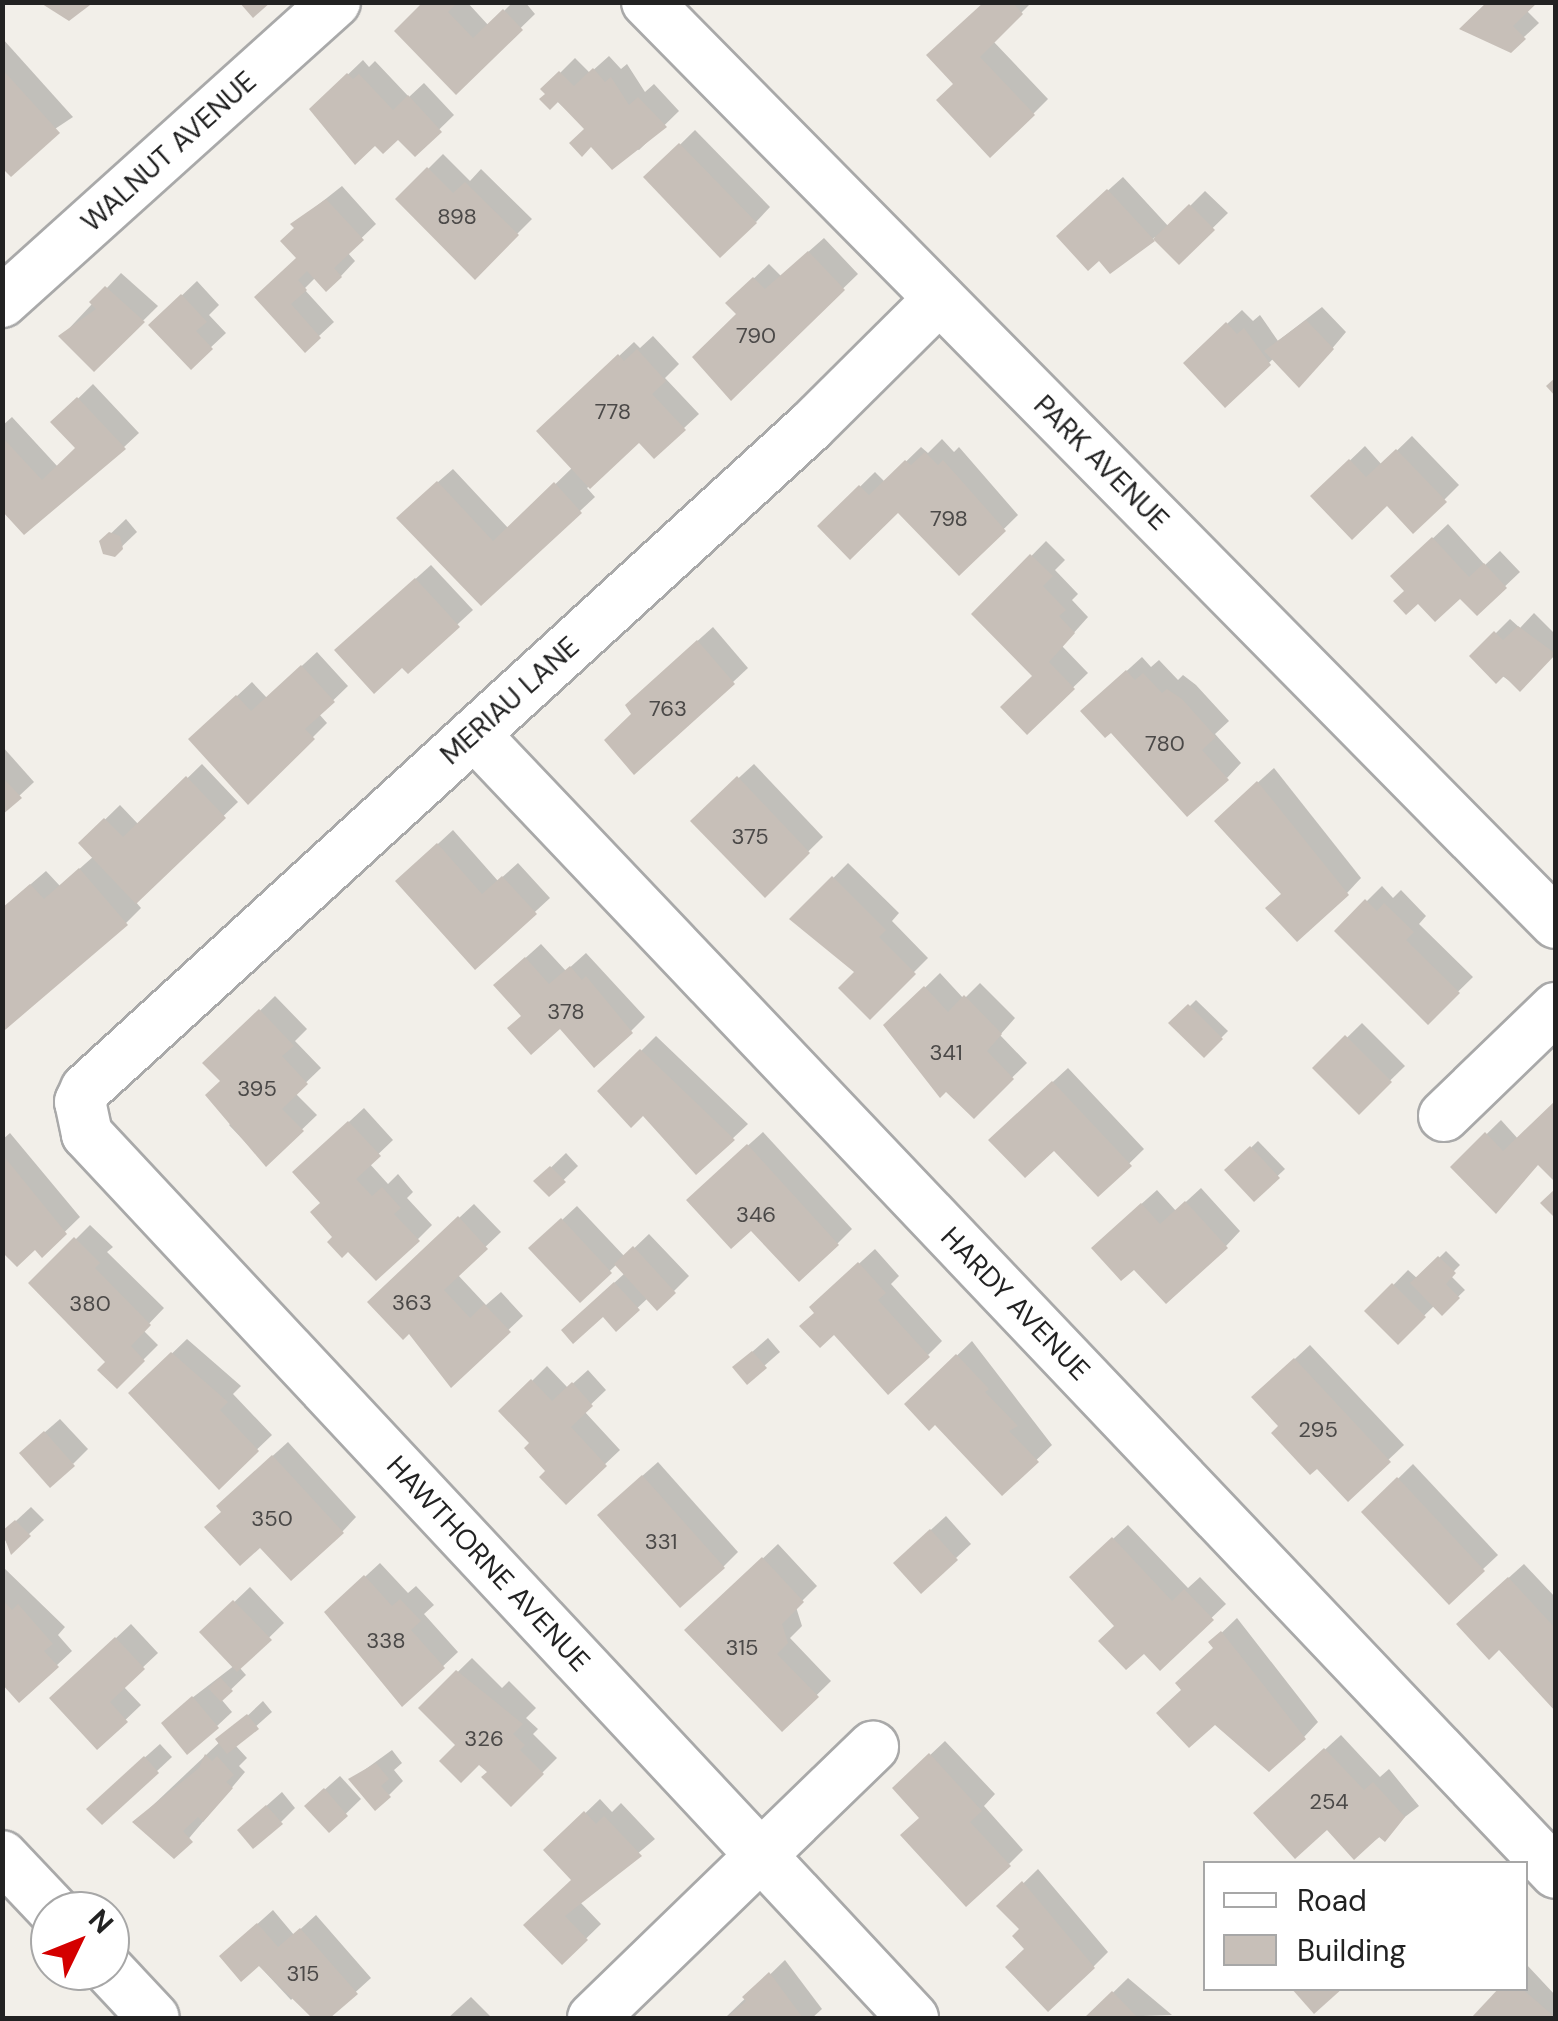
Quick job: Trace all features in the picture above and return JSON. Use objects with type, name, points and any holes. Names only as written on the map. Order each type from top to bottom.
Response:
[{"type":"street","name":"WALNUT AVENUE","points":[[2,302],[335,2]]},
{"type":"street","name":"PARK AVENUE","points":[[646,2],[1556,923]]},
{"type":"street","name":"MERIAU LANE","points":[[80,1102],[86,1089],[940,299]]},
{"type":"street","name":"HARDY AVENUE","points":[[474,734],[1556,1873]]},
{"type":"street","points":[[1444,1116],[1556,1008]]},
{"type":"street","name":"HAWTHORNE AVENUE","points":[[80,1102],[87,1134],[913,2018]]},
{"type":"street","points":[[593,2018],[874,1747]]},
{"type":"street","points":[[2,1856],[35,1891]]},
{"type":"street","points":[[129,1991],[154,2018]]},
{"type":"building","points":[[39,2],[94,2],[69,21]]},
{"type":"building","points":[[239,2],[271,2],[253,18]]},
{"type":"building","points":[[423,2],[458,2],[448,12],[473,38],[503,9],[523,30],[456,95],[394,31]]},
{"type":"building","points":[[984,2],[1012,2],[1023,14],[980,57],[1035,115],[990,158],[936,100],[953,84],[926,55]]},
{"type":"building","points":[[1487,2],[1538,2],[1513,26],[1526,39],[1511,53],[1459,29]]},
{"type":"building","points":[[593,68],[605,82],[611,77],[629,105],[638,97],[667,127],[612,170],[591,147],[582,157],[569,143],[584,129],[558,102],[550,110],[539,99],[545,94],[540,89],[559,71],[574,86]]},
{"type":"building","points":[[2,69],[60,133],[11,177],[2,168]]},
{"type":"building","points":[[347,73],[353,79],[359,74],[393,110],[408,95],[442,132],[415,157],[398,140],[383,154],[375,146],[355,165],[309,109]]},
{"type":"building","points":[[679,143],[757,223],[720,258],[643,177]]},
{"type":"building","points":[[427,167],[453,193],[465,182],[519,235],[475,280],[395,199]]},
{"type":"building","points":[[1107,189],[1155,241],[1110,274],[1099,261],[1088,271],[1056,236]]},
{"type":"building","points":[[326,199],[364,240],[334,268],[342,277],[326,292],[307,271],[298,280],[307,290],[291,304],[321,338],[305,353],[254,297],[296,258],[280,241],[294,228],[290,224]]},
{"type":"building","points":[[1189,204],[1215,230],[1179,265],[1153,239]]},
{"type":"building","points":[[808,251],[845,290],[731,401],[692,357],[736,314],[725,303],[753,277],[765,289]]},
{"type":"building","points":[[105,286],[145,322],[94,372],[58,336],[96,309],[89,302]]},
{"type":"building","points":[[181,294],[207,322],[196,331],[213,349],[191,370],[148,325]]},
{"type":"building","points":[[1306,320],[1334,349],[1299,388],[1264,351]]},
{"type":"building","points":[[1226,322],[1237,334],[1244,328],[1271,365],[1225,408],[1183,363]]},
{"type":"building","points":[[637,349],[666,381],[652,394],[686,430],[654,459],[639,443],[590,489],[536,431],[618,354],[624,361]]},
{"type":"building","points":[[1556,377],[1556,397],[1546,386]]},
{"type":"building","points":[[77,397],[126,449],[24,535],[2,511],[2,437],[42,480],[75,448],[50,422]]},
{"type":"building","points":[[1396,449],[1447,502],[1413,534],[1387,506],[1352,540],[1310,496],[1349,459],[1366,477]]},
{"type":"building","points":[[925,452],[938,465],[943,460],[1006,531],[959,576],[898,513],[850,560],[817,526],[859,485],[869,495],[905,460],[911,465]]},
{"type":"building","points":[[437,481],[493,541],[554,482],[582,513],[481,606],[396,518]]},
{"type":"building","points":[[109,532],[120,536],[123,549],[115,557],[103,554],[99,541]]},
{"type":"building","points":[[1432,537],[1469,577],[1484,563],[1507,588],[1477,616],[1460,599],[1435,622],[1418,604],[1406,615],[1393,601],[1404,591],[1390,576]]},
{"type":"building","points":[[1030,554],[1053,576],[1043,586],[1066,610],[1059,616],[1075,633],[1049,662],[1075,689],[1027,735],[1000,707],[1032,676],[971,614]]},
{"type":"building","points":[[415,578],[460,627],[408,674],[402,668],[374,694],[334,650]]},
{"type":"building","points":[[1518,626],[1556,654],[1520,692],[1504,676],[1496,684],[1469,656],[1494,631],[1503,640]]},
{"type":"building","points":[[697,640],[735,684],[634,775],[604,740],[631,714],[625,705]]},
{"type":"building","points":[[301,665],[335,702],[305,729],[315,739],[248,805],[188,739],[236,695],[251,711]]},
{"type":"building","points":[[1126,670],[1135,680],[1143,673],[1162,693],[1167,689],[1182,699],[1216,737],[1202,750],[1229,780],[1187,817],[1111,733],[1105,738],[1080,711]]},
{"type":"building","points":[[186,776],[226,818],[136,904],[78,843],[104,818],[123,837]]},
{"type":"building","points":[[737,776],[810,853],[765,898],[690,821]]},
{"type":"building","points":[[2,777],[22,798],[2,815]]},
{"type":"building","points":[[1257,781],[1349,895],[1297,942],[1265,908],[1281,894],[1214,821]]},
{"type":"building","points":[[437,843],[482,894],[502,876],[537,914],[475,970],[395,881]]},
{"type":"building","points":[[79,868],[128,925],[5,1030],[2,908],[30,884],[44,899]]},
{"type":"building","points":[[832,876],[886,930],[879,937],[916,974],[870,1020],[838,988],[854,972],[789,919]]},
{"type":"building","points":[[1365,899],[1377,911],[1384,903],[1414,932],[1406,940],[1460,993],[1428,1025],[1334,931]]},
{"type":"building","points":[[525,957],[549,984],[570,966],[582,980],[586,976],[633,1033],[594,1068],[560,1029],[531,1055],[507,1028],[521,1016],[493,985]]},
{"type":"building","points":[[924,986],[948,1012],[964,995],[1002,1034],[987,1051],[1014,1079],[974,1119],[946,1092],[940,1098],[883,1025]]},
{"type":"building","points":[[1188,1004],[1223,1039],[1204,1058],[1168,1023]]},
{"type":"building","points":[[259,1009],[294,1046],[282,1056],[308,1084],[282,1109],[304,1131],[266,1167],[205,1095],[220,1081],[202,1063]]},
{"type":"building","points":[[1345,1035],[1392,1082],[1359,1115],[1312,1068]]},
{"type":"building","points":[[640,1049],[735,1140],[696,1175],[643,1116],[631,1128],[597,1091]]},
{"type":"building","points":[[1052,1081],[1132,1166],[1098,1197],[1054,1151],[1025,1178],[988,1140]]},
{"type":"building","points":[[1556,1100],[1556,1183],[1538,1165],[1496,1214],[1450,1167],[1485,1132],[1503,1151]]},
{"type":"building","points":[[348,1121],[381,1156],[356,1179],[372,1196],[382,1187],[401,1208],[394,1214],[420,1241],[376,1281],[348,1252],[342,1258],[327,1242],[332,1237],[310,1212],[320,1203],[292,1172]]},
{"type":"building","points":[[747,1144],[839,1245],[799,1282],[751,1231],[731,1249],[686,1200]]},
{"type":"building","points":[[1250,1146],[1280,1178],[1254,1202],[1224,1170]]},
{"type":"building","points":[[2,1154],[67,1234],[42,1258],[35,1250],[17,1267],[2,1252]]},
{"type":"building","points":[[550,1166],[566,1182],[549,1197],[533,1181]]},
{"type":"building","points":[[1556,1188],[1556,1219],[1540,1203]]},
{"type":"building","points":[[1185,1201],[1228,1248],[1166,1304],[1134,1270],[1121,1281],[1091,1248],[1141,1203],[1160,1224]]},
{"type":"building","points":[[458,1216],[488,1249],[444,1290],[470,1318],[484,1304],[511,1332],[451,1388],[409,1334],[403,1340],[367,1302]]},
{"type":"building","points":[[561,1218],[612,1273],[580,1303],[528,1248]]},
{"type":"building","points":[[74,1237],[100,1263],[95,1268],[151,1325],[131,1346],[145,1361],[117,1389],[97,1370],[105,1362],[28,1283]]},
{"type":"building","points":[[633,1246],[676,1293],[657,1311],[614,1264]]},
{"type":"building","points":[[1438,1256],[1456,1273],[1446,1284],[1460,1298],[1442,1316],[1410,1283]]},
{"type":"building","points":[[858,1262],[886,1293],[878,1300],[930,1357],[888,1395],[834,1335],[820,1348],[799,1326],[814,1313],[809,1307]]},
{"type":"building","points":[[614,1282],[640,1310],[616,1332],[603,1317],[573,1344],[561,1330]]},
{"type":"building","points":[[1392,1283],[1426,1317],[1398,1345],[1364,1311]]},
{"type":"building","points":[[752,1351],[767,1368],[747,1385],[732,1367]]},
{"type":"building","points":[[171,1352],[228,1402],[220,1410],[259,1451],[219,1490],[128,1393]]},
{"type":"building","points":[[956,1354],[1018,1426],[1009,1431],[1039,1462],[1002,1496],[935,1425],[929,1431],[904,1404]]},
{"type":"building","points":[[1294,1358],[1391,1462],[1348,1502],[1317,1469],[1310,1475],[1271,1433],[1278,1426],[1251,1397]]},
{"type":"building","points":[[531,1379],[552,1401],[572,1382],[593,1406],[571,1427],[607,1466],[566,1505],[539,1477],[545,1471],[524,1448],[529,1443],[498,1411]]},
{"type":"building","points":[[44,1431],[75,1466],[50,1488],[19,1453]]},
{"type":"building","points":[[272,1455],[344,1533],[291,1581],[260,1548],[240,1566],[204,1527],[221,1512],[216,1506]]},
{"type":"building","points":[[642,1475],[725,1568],[680,1608],[597,1515]]},
{"type":"building","points":[[1397,1477],[1485,1571],[1449,1605],[1361,1512]]},
{"type":"building","points":[[15,1520],[31,1536],[11,1555],[2,1531]]},
{"type":"building","points":[[930,1529],[958,1560],[921,1594],[893,1563]]},
{"type":"building","points":[[1112,1537],[1172,1601],[1184,1589],[1214,1620],[1160,1671],[1144,1654],[1126,1670],[1098,1641],[1114,1626],[1069,1577]]},
{"type":"building","points":[[762,1557],[804,1602],[782,1624],[788,1643],[777,1654],[819,1697],[782,1732],[684,1630]]},
{"type":"building","points":[[364,1575],[392,1606],[400,1599],[421,1621],[411,1630],[445,1668],[402,1707],[324,1612]]},
{"type":"building","points":[[1508,1577],[1556,1629],[1556,1712],[1499,1650],[1489,1660],[1456,1624]]},
{"type":"building","points":[[2,1599],[12,1610],[18,1604],[53,1644],[44,1651],[59,1667],[19,1703],[2,1684]]},
{"type":"building","points":[[233,1600],[272,1640],[237,1672],[199,1632]]},
{"type":"building","points":[[1221,1631],[1306,1739],[1269,1772],[1215,1725],[1189,1748],[1156,1713],[1181,1690],[1175,1683],[1213,1648],[1208,1642]]},
{"type":"building","points":[[115,1637],[145,1669],[110,1702],[128,1722],[97,1750],[49,1698]]},
{"type":"building","points":[[456,1670],[523,1724],[513,1734],[525,1745],[520,1750],[544,1774],[511,1807],[481,1777],[487,1772],[479,1765],[461,1783],[439,1761],[455,1745],[418,1708]]},
{"type":"building","points":[[220,1677],[233,1691],[221,1702],[208,1688]]},
{"type":"building","points":[[192,1696],[219,1728],[187,1755],[161,1723]]},
{"type":"building","points":[[247,1714],[259,1729],[227,1754],[215,1739]]},
{"type":"building","points":[[1324,1748],[1364,1790],[1373,1782],[1405,1817],[1385,1842],[1379,1837],[1354,1860],[1327,1830],[1295,1859],[1253,1813]]},
{"type":"building","points":[[929,1753],[982,1811],[970,1822],[1011,1866],[966,1907],[900,1835],[919,1818],[892,1788]]},
{"type":"building","points":[[205,1754],[212,1761],[217,1756],[234,1775],[226,1782],[233,1788],[203,1822],[198,1817],[183,1831],[193,1842],[174,1859],[132,1822],[199,1768]]},
{"type":"building","points":[[144,1756],[159,1773],[102,1825],[86,1809]]},
{"type":"building","points":[[376,1763],[389,1779],[381,1786],[391,1797],[375,1811],[348,1779]]},
{"type":"building","points":[[324,1788],[348,1816],[329,1833],[304,1806]]},
{"type":"building","points":[[266,1805],[283,1824],[253,1849],[237,1830]]},
{"type":"building","points":[[584,1811],[596,1824],[604,1816],[642,1856],[565,1916],[588,1940],[562,1965],[523,1925],[571,1880],[543,1850]]},
{"type":"building","points":[[1022,1881],[1095,1968],[1048,2012],[1005,1967],[1024,1949],[1012,1936],[1019,1929],[996,1906]]},
{"type":"building","points":[[257,1923],[278,1947],[300,1928],[358,1994],[330,2018],[312,2018],[259,1966],[241,1982],[219,1956]]},
{"type":"building","points":[[769,1972],[803,2018],[726,2018],[746,2001],[742,1997]]},
{"type":"building","points":[[1112,1991],[1138,2018],[1084,2018]]},
{"type":"building","points":[[1294,1991],[1340,1991],[1314,2014]]},
{"type":"building","points":[[1496,1991],[1524,1991],[1556,2018],[1471,2018]]}]
